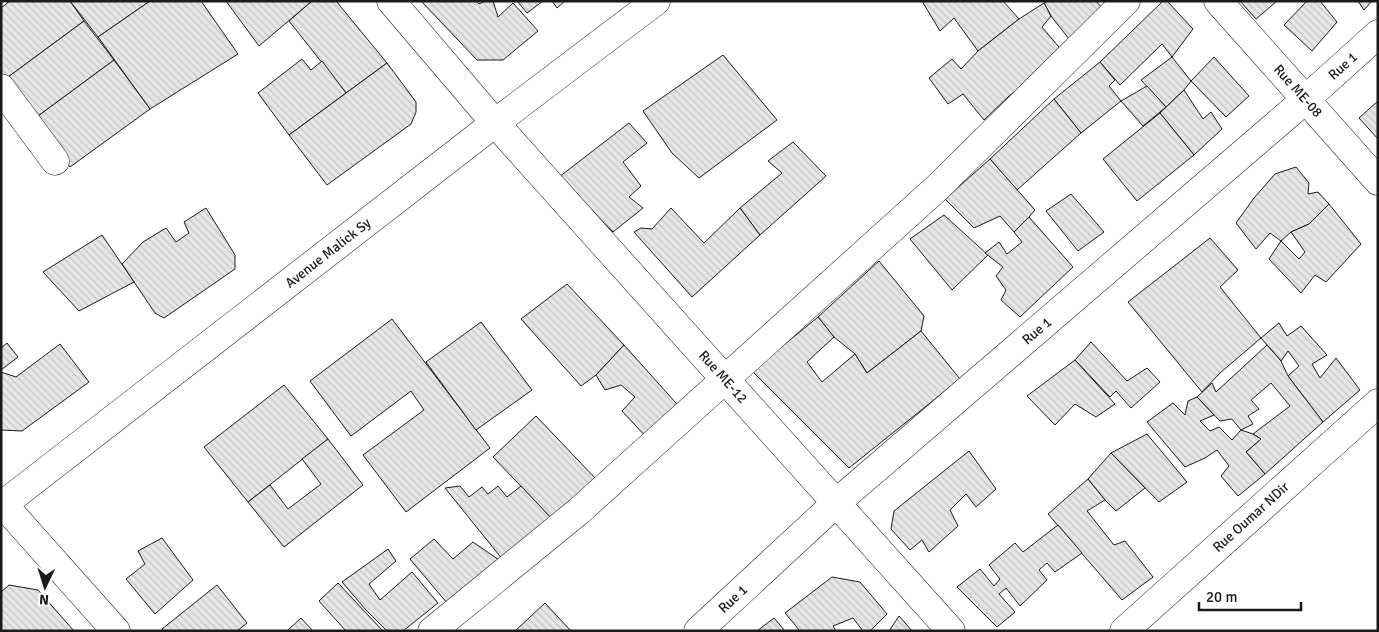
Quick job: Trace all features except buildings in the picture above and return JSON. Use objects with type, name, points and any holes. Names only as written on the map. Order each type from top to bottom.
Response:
[{"type":"street","name":"Rue ME-12","points":[[391,1],[495,123],[952,631]]},
{"type":"street","name":"Avenue Malick Sy","points":[[2,504],[656,1]]},
{"type":"street","points":[[432,631],[579,511],[938,186],[1126,1]]},
{"type":"street","name":"Rue ME-08","points":[[1218,1],[1378,181]]},
{"type":"street","name":"Rue 1","points":[[698,631],[836,503],[1306,100],[1378,34]]},
{"type":"street","points":[[1,88],[55,161]]},
{"type":"street","name":"Rue Oumar NDir","points":[[1124,631],[1378,403]]},
{"type":"street","points":[[2,504],[116,631]]}]
